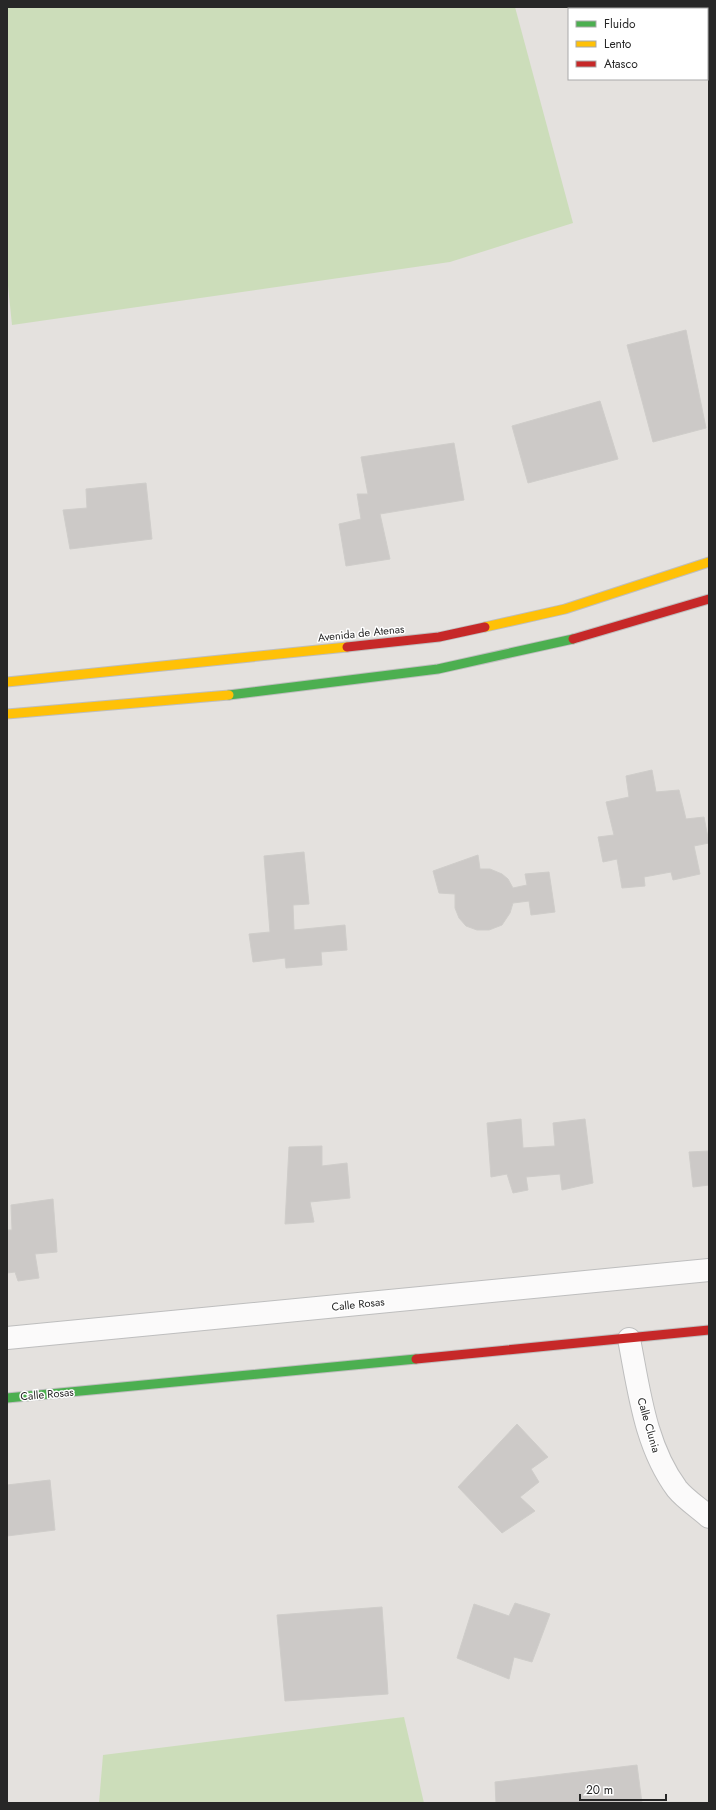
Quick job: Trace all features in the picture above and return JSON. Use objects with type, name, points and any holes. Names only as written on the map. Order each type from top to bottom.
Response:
[{"type":"main road","name":"Avenida de Atenas","points":[[7,682],[439,637],[565,608],[709,562]]},
{"type":"main road","points":[[7,714],[220,696],[438,669],[574,639],[709,600]]},
{"type":"main road","name":"Calle Rosas","points":[[7,1398],[629,1339],[709,1330]]},
{"type":"street","name":"Calle Rosas","points":[[7,1338],[709,1270]]},
{"type":"street","name":"Calle Clunia","points":[[629,1339],[646,1419],[658,1457],[678,1490],[709,1517]]},
{"type":"green space","points":[[7,7],[515,7],[573,223],[450,262],[12,325],[7,276]]},
{"type":"green space","points":[[404,1717],[424,1803],[99,1803],[103,1755]]},
{"type":"building","points":[[686,330],[706,428],[653,442],[627,345]]},
{"type":"building","points":[[600,401],[618,459],[528,483],[512,426]]},
{"type":"building","points":[[454,443],[464,500],[380,514],[390,559],[346,566],[339,524],[361,519],[357,494],[368,494],[361,457]]},
{"type":"building","points":[[146,483],[152,539],[70,549],[63,510],[87,508],[86,489]]},
{"type":"building","points":[[652,770],[656,792],[679,790],[686,819],[704,817],[709,843],[694,846],[700,874],[673,880],[671,872],[644,877],[645,886],[622,888],[617,859],[603,862],[598,837],[614,835],[606,802],[629,797],[626,776]]},
{"type":"building","points":[[304,852],[309,904],[293,905],[294,930],[345,925],[347,950],[321,952],[322,965],[286,968],[285,958],[253,962],[249,934],[270,932],[264,856]]},
{"type":"building","points":[[478,855],[480,869],[490,869],[502,874],[508,879],[513,888],[527,885],[525,874],[549,872],[555,912],[531,915],[529,901],[513,903],[510,913],[502,925],[489,930],[477,930],[466,926],[459,918],[455,908],[455,894],[439,893],[433,871]]},
{"type":"building","points":[[521,1119],[523,1148],[555,1146],[553,1123],[585,1119],[593,1183],[562,1190],[560,1174],[526,1177],[528,1190],[513,1193],[507,1174],[491,1177],[487,1123]]},
{"type":"building","points":[[322,1146],[322,1166],[347,1163],[350,1198],[310,1202],[314,1222],[285,1224],[289,1147]]},
{"type":"building","points":[[709,1151],[709,1185],[693,1187],[689,1152]]},
{"type":"building","points":[[53,1199],[57,1252],[35,1254],[39,1278],[18,1281],[15,1272],[7,1273],[7,1230],[12,1230],[11,1205]]},
{"type":"building","points":[[517,1424],[548,1457],[531,1469],[539,1482],[520,1497],[535,1511],[502,1533],[458,1487]]},
{"type":"building","points":[[50,1480],[55,1530],[7,1536],[7,1485]]},
{"type":"building","points":[[515,1603],[550,1614],[532,1662],[514,1657],[509,1679],[457,1658],[474,1604],[509,1616]]},
{"type":"building","points":[[382,1607],[388,1694],[285,1701],[277,1615]]},
{"type":"building","points":[[637,1765],[642,1803],[496,1803],[495,1782]]},
{"type":"traffic: fast","points":[[229,695],[438,669],[573,639]]},
{"type":"traffic: fast","points":[[7,1398],[416,1359]]},
{"type":"traffic: slow","points":[[485,627],[565,609],[709,562]]},
{"type":"traffic: slow","points":[[7,682],[347,647]]},
{"type":"traffic: slow","points":[[7,714],[229,695]]},
{"type":"traffic: jam","points":[[573,639],[709,599]]},
{"type":"traffic: jam","points":[[347,647],[439,637],[485,627]]},
{"type":"traffic: jam","points":[[416,1359],[709,1330]]}]
